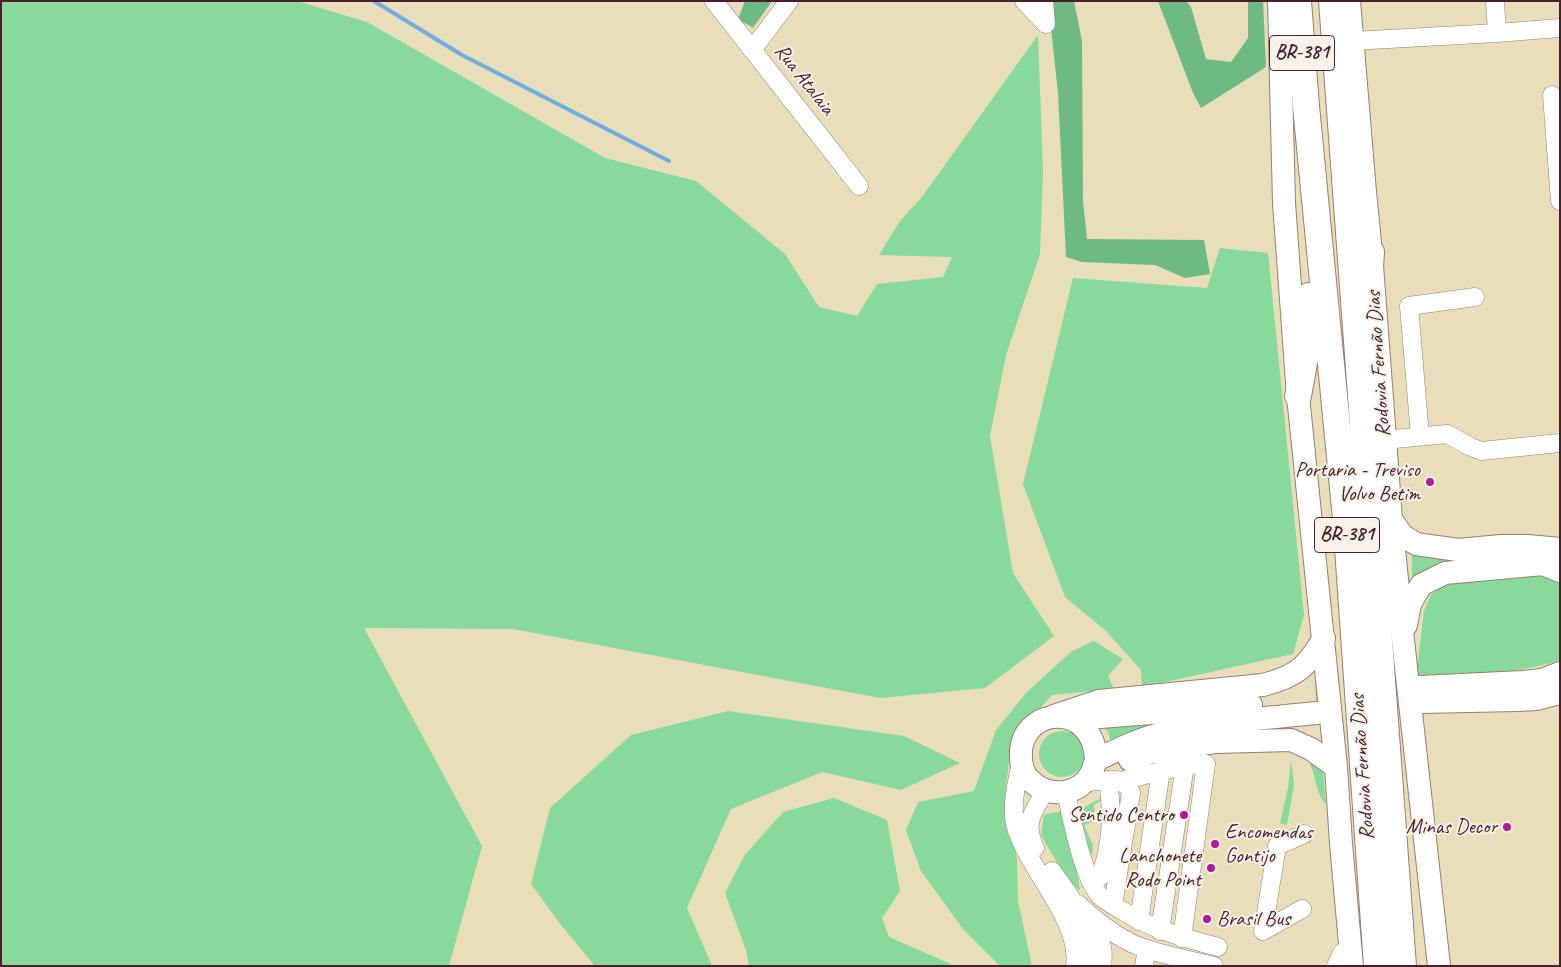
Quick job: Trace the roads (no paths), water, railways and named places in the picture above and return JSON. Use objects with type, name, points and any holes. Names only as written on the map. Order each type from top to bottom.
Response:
[{"type":"highway","name":"Rodovia Fernão Dias","points":[[1298,1],[1305,100],[1346,519],[1377,966]]},
{"type":"highway","name":"Rodovia Fernão Dias","points":[[1332,1],[1403,966]]},
{"type":"highway","points":[[1298,396],[1310,330],[1305,100]]},
{"type":"highway","points":[[1361,388],[1372,252]]},
{"type":"main road","name":"Rodovia Fernão Dias","points":[[1279,1],[1284,203],[1298,396],[1324,638],[1351,957]]},
{"type":"main road","name":"Rodovia Fernão Dias","points":[[1349,1],[1372,252],[1391,519],[1439,966]]},
{"type":"main road","points":[[1391,519],[1402,535],[1416,544],[1458,550],[1528,546],[1560,549]]},
{"type":"main road","points":[[1403,640],[1410,604],[1422,585],[1444,573],[1543,564],[1560,571]]},
{"type":"main road","points":[[1064,718],[1099,701],[1263,685],[1279,681],[1301,669],[1312,658],[1324,638]]},
{"type":"main road","points":[[1560,673],[1542,680],[1420,695],[1518,700],[1536,699],[1560,693]]},
{"type":"main road","points":[[1088,780],[1129,744],[1167,732],[1228,723],[1317,705],[1244,706],[1064,718],[1041,720],[1031,728],[1024,738],[1020,751],[1024,772],[1030,780],[1088,780],[1149,753],[1216,742],[1291,740],[1312,749],[1336,767]]},
{"type":"main road","points":[[1064,718],[1084,727],[1092,736],[1096,748],[1088,780]]},
{"type":"street","name":"Rua Atalaia","points":[[714,1],[858,186]]},
{"type":"street","points":[[752,50],[789,1]]},
{"type":"street","points":[[1024,1],[1046,24],[1044,1]]},
{"type":"street","points":[[1495,1],[1497,33]]},
{"type":"street","points":[[1352,41],[1560,28]]},
{"type":"street","points":[[1552,95],[1560,200]]},
{"type":"street","points":[[1420,436],[1409,306],[1475,297]]},
{"type":"street","points":[[1384,440],[1447,434],[1481,451],[1560,443]]},
{"type":"street","points":[[1021,763],[1015,792],[1015,822],[1025,851],[1052,893],[1073,936],[1075,966]]},
{"type":"street","points":[[1088,966],[1085,926],[1071,898],[1030,838],[1029,823],[1088,780],[1185,765],[1206,764],[1182,938]]},
{"type":"street","points":[[1160,931],[1185,765]]},
{"type":"street","points":[[1139,921],[1161,770]]},
{"type":"street","points":[[1088,780],[1074,828],[1090,881],[1100,896],[1139,921],[1160,931],[1218,947]]},
{"type":"street","points":[[1088,780],[1112,807],[1108,857],[1100,877],[1090,881]]},
{"type":"street","points":[[1088,780],[1129,788],[1131,793],[1113,905]]},
{"type":"street","points":[[1302,909],[1263,931],[1276,846],[1304,834]]},
{"type":"street","points":[[1071,898],[1096,921],[1130,941],[1146,957],[1214,966]]},
{"type":"street","points":[[1085,926],[1096,936],[1104,951],[1102,966]]},
{"type":"street","points":[[1110,966],[1112,946],[1130,941]]},
{"type":"street","points":[[1336,966],[1342,952],[1351,957]]},
{"type":"waterway","points":[[374,1],[462,55],[669,161]]},
{"type":"tunnel","points":[[1316,697],[1374,692]]},
{"type":"place","name":"Portaria - Treviso Volvo Betim","points":[[1430,482]]},
{"type":"place","name":"Sentido Centro","points":[[1184,815]]},
{"type":"place","name":"Minas Decor","points":[[1507,827]]},
{"type":"place","name":"Encomendas Gontijo","points":[[1215,844]]},
{"type":"place","name":"Lanchonete Rodo Point","points":[[1211,868]]},
{"type":"place","name":"Brasil Bus","points":[[1207,919]]}]
